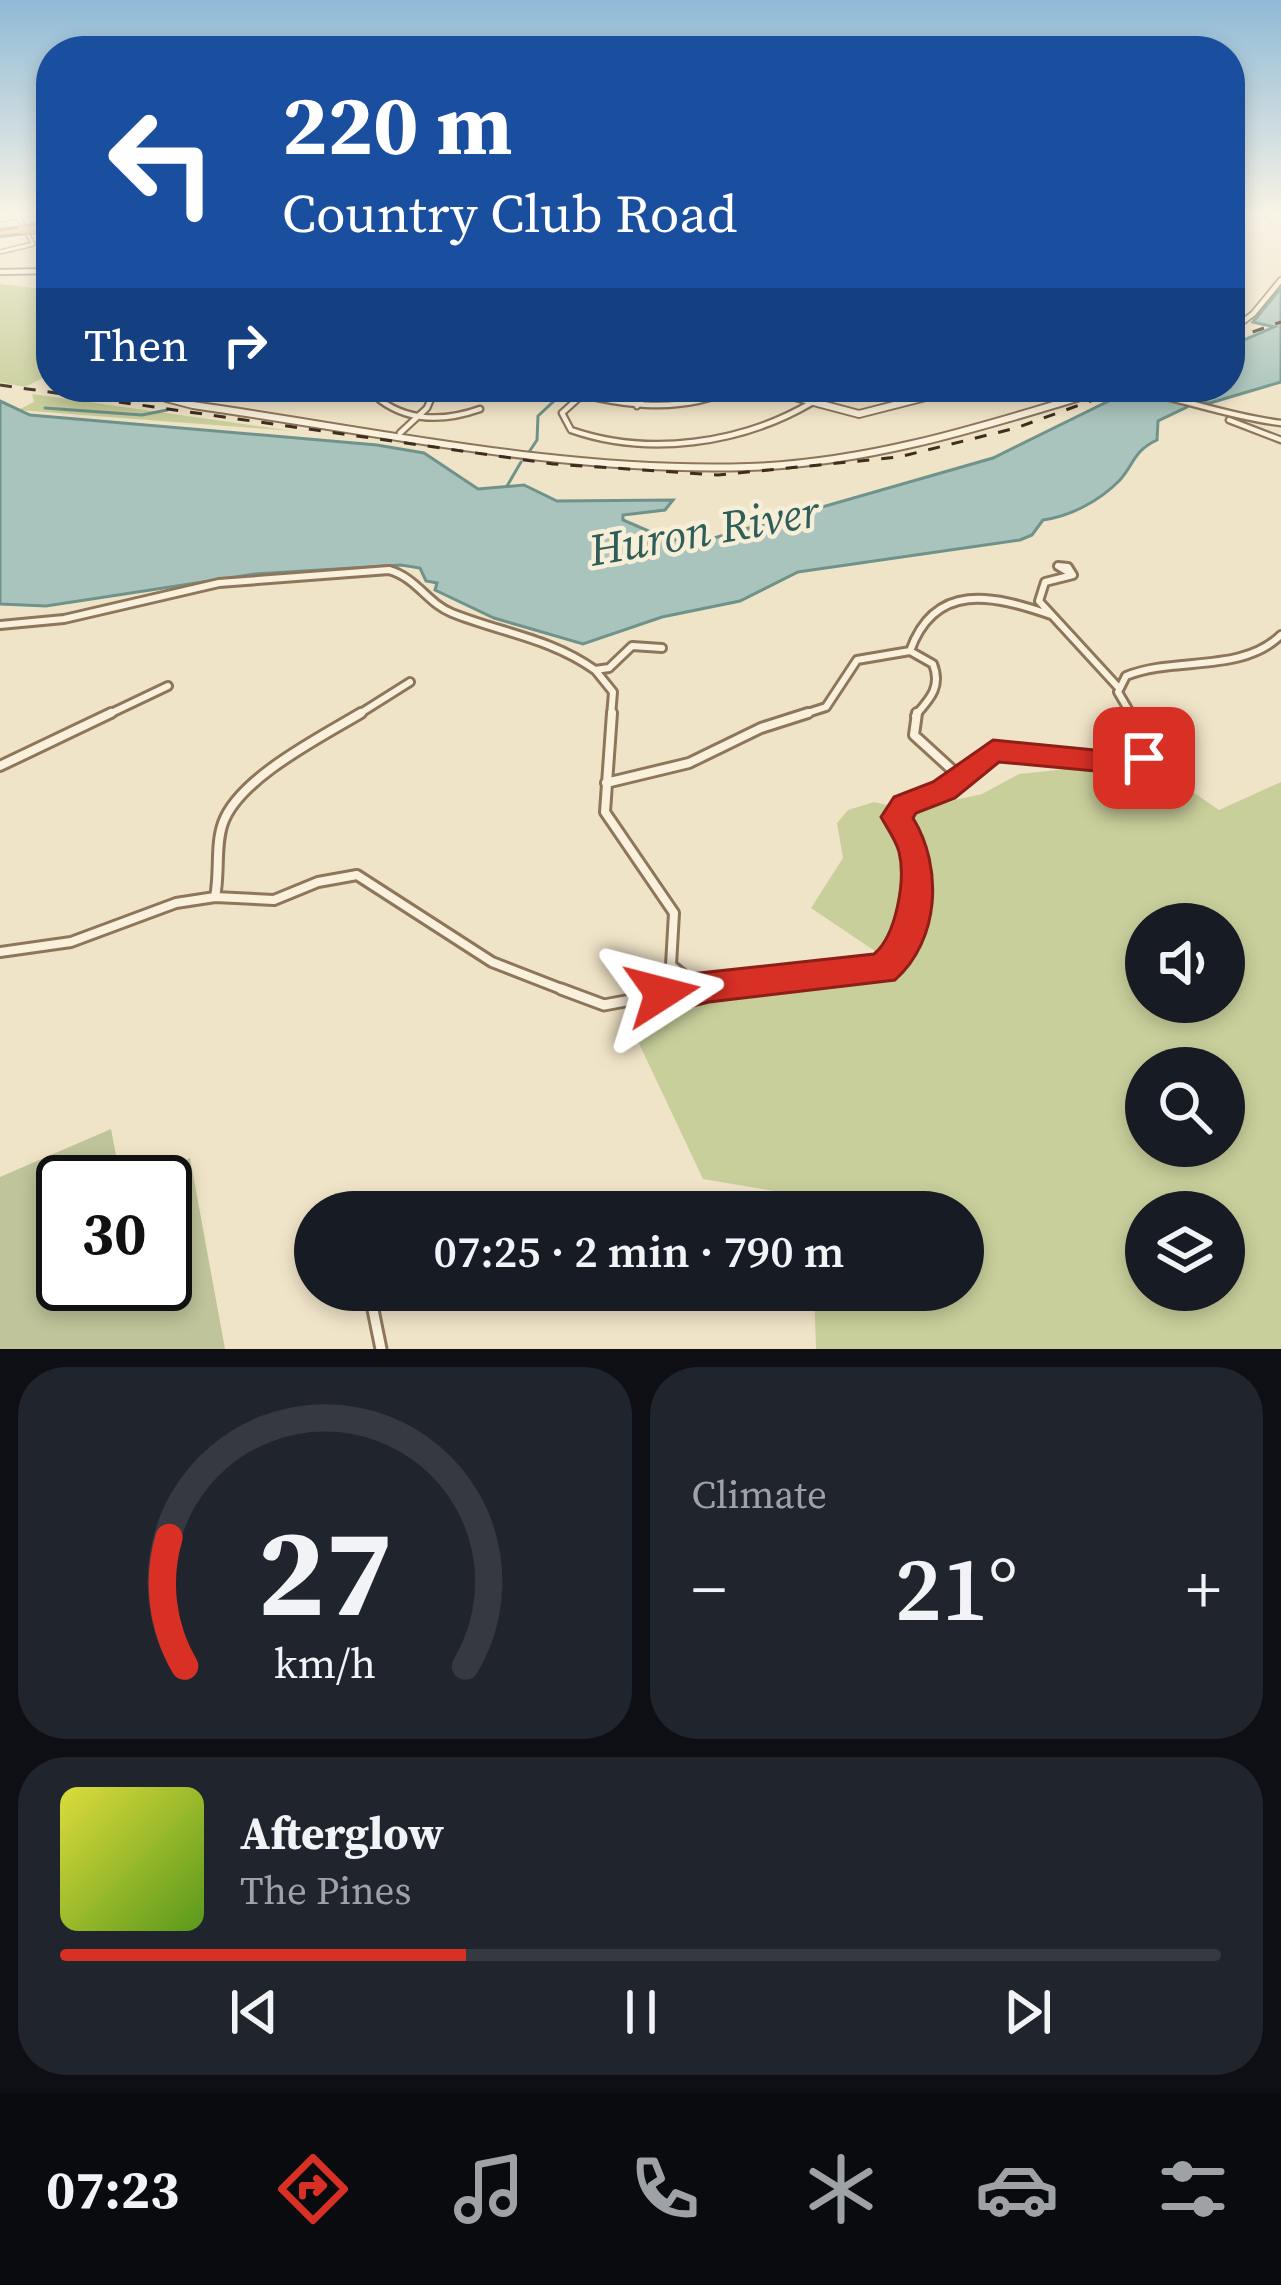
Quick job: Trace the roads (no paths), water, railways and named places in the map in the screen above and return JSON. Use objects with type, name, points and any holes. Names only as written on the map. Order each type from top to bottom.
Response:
[{"type":"street","points":[[1245,320],[1281,280]]},
{"type":"street","points":[[185,402],[631,466],[749,467],[910,448],[1061,402]]},
{"type":"street","points":[[383,402],[394,410],[420,415],[452,417],[480,410]]},
{"type":"street","points":[[400,433],[427,402]]},
{"type":"street","points":[[574,402],[562,413],[571,430],[646,444],[701,440],[788,416],[812,403]]},
{"type":"street","points":[[616,402],[636,406],[703,402]]},
{"type":"street","points":[[636,406],[640,402]]},
{"type":"street","points":[[809,402],[864,414],[908,402]]},
{"type":"street","points":[[1185,402],[1281,440]]},
{"type":"street","points":[[1214,414],[1281,423]]},
{"type":"street","points":[[0,625],[64,619],[219,583],[389,570],[410,577],[446,611],[561,646],[610,685]]},
{"type":"street","points":[[0,952],[71,942],[176,903],[215,897],[274,900],[318,882],[357,875],[492,962],[604,1005],[700,987],[854,976],[897,960],[909,928],[919,866],[898,811],[960,777],[982,756],[1007,749],[1062,760],[1138,762],[1148,753],[1148,736],[1118,688],[1038,596],[1042,586],[1074,575]]},
{"type":"street","points":[[910,651],[922,626],[944,604],[964,596],[1051,615]]},
{"type":"street","points":[[1118,688],[1140,668],[1255,653],[1273,646],[1281,635]]},
{"type":"street","points":[[595,670],[609,668],[632,646],[662,648]]},
{"type":"street","points":[[606,783],[689,764],[761,728],[826,707],[858,659],[910,651],[932,664],[937,680],[934,697],[915,716],[914,735],[960,777]]},
{"type":"street","points":[[609,668],[612,753],[605,812],[674,913],[671,965],[660,998]]},
{"type":"street","points":[[215,897],[222,824],[238,798],[282,761],[355,721],[410,682]]},
{"type":"street","points":[[0,766],[168,686]]},
{"type":"street","points":[[671,965],[700,987]]},
{"type":"street","points":[[373,1311],[381,1349]]},
{"type":"water","points":[[1281,288],[1281,382],[1245,393],[1245,340],[1274,327],[1253,322]]},
{"type":"water","points":[[0,401],[30,415],[424,453],[478,489],[524,485],[557,501],[673,500],[665,510],[623,515],[623,520],[667,539],[700,542],[993,458],[1107,402],[1185,402],[1187,407],[1158,421],[1157,440],[1138,454],[1111,488],[1074,511],[1043,520],[1032,535],[1020,540],[798,572],[740,601],[662,617],[583,644],[494,618],[435,590],[437,583],[426,581],[420,568],[401,565],[255,574],[46,606],[0,604]]},
{"type":"waterway","points":[[529,452],[537,440],[538,416],[553,402]]},
{"type":"waterway","points":[[45,408],[142,415],[167,410]]},
{"type":"waterway","points":[[507,486],[521,462]]},
{"type":"railway","points":[[1245,335],[1281,322]]},
{"type":"railway","points":[[0,385],[36,390]]},
{"type":"railway","points":[[119,402],[553,464],[718,475],[899,457],[1016,428],[1088,402]]},
{"type":"water label","name":"Huron River","points":[[704,530]]}]
